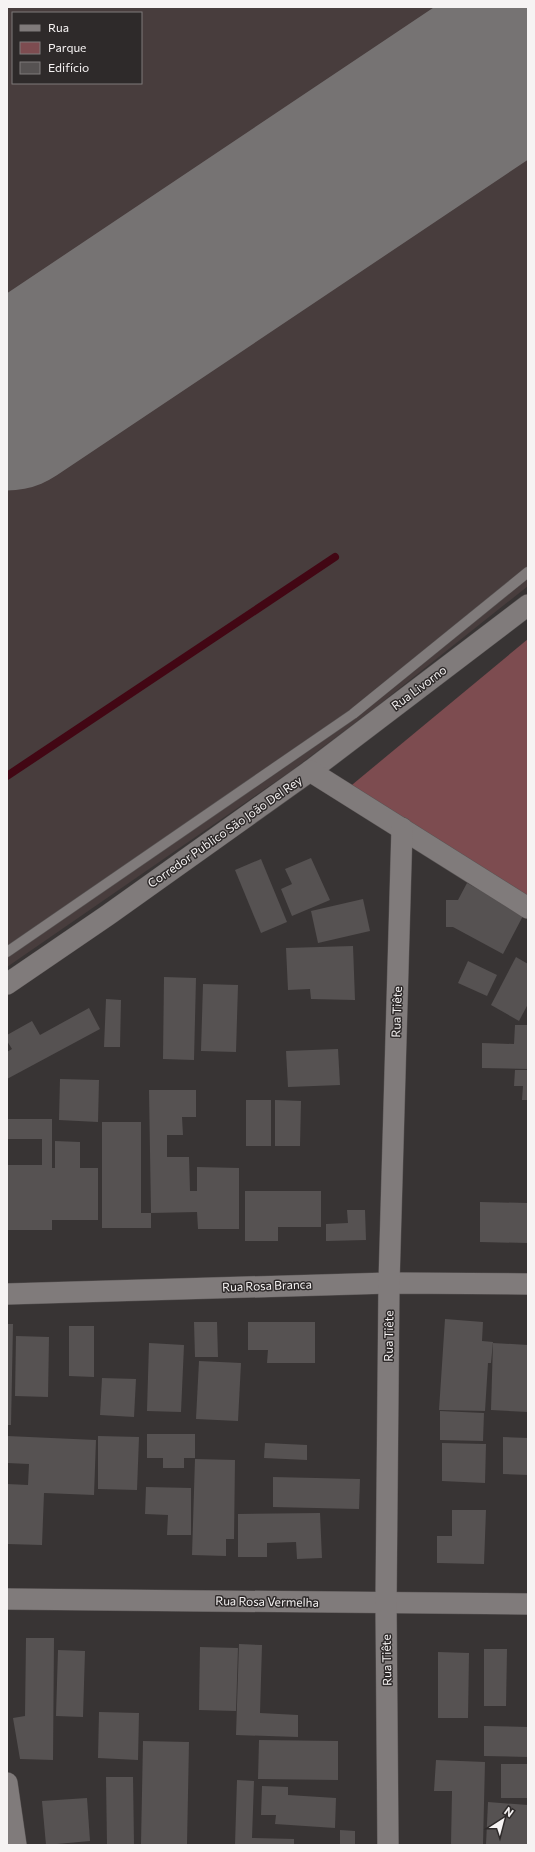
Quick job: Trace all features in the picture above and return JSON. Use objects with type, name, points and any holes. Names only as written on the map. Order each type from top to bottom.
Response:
[{"type":"street","name":"Rua Livorno","points":[[310,771],[528,605]]},
{"type":"street","name":"Corredor Publico São João Del Rey","points":[[7,984],[108,916],[310,771],[528,908]]},
{"type":"street","name":"Rua Tiête","points":[[388,1845],[386,1604],[389,1283],[402,828]]},
{"type":"street","name":"Rua Rosa Branca","points":[[7,1294],[389,1283],[528,1284]]},
{"type":"street","name":"Rua Rosa Vermelha","points":[[7,1599],[386,1604],[528,1604]]},
{"type":"street","points":[[7,1783],[16,1845]]},
{"type":"lane","points":[[7,952],[353,714],[528,572]]},
{"type":"shaded area","points":[[7,7],[528,7],[528,586],[376,707],[291,771],[7,967]]},
{"type":"green space","points":[[528,639],[528,905],[347,789]]},
{"type":"building","points":[[311,858],[330,900],[292,916],[281,889],[292,884],[285,869]]},
{"type":"building","points":[[261,859],[287,922],[261,933],[235,870]]},
{"type":"building","points":[[467,883],[524,914],[503,954],[453,927],[446,927],[446,900],[458,900]]},
{"type":"building","points":[[363,899],[370,931],[318,943],[311,911]]},
{"type":"building","points":[[353,946],[355,1000],[311,999],[310,989],[288,990],[286,948]]},
{"type":"building","points":[[516,957],[528,964],[528,1004],[519,1021],[491,1005]]},
{"type":"building","points":[[468,961],[497,975],[487,996],[458,983]]},
{"type":"building","points":[[164,977],[196,978],[194,1060],[163,1059]]},
{"type":"building","points":[[203,984],[238,985],[236,1052],[201,1051]]},
{"type":"building","points":[[106,999],[121,1000],[120,1047],[104,1047]]},
{"type":"building","points":[[89,1008],[100,1029],[7,1079],[7,1052],[12,1049],[7,1041],[7,1035],[32,1021],[40,1035]]},
{"type":"building","points":[[515,1025],[528,1025],[528,1069],[482,1068],[482,1043],[514,1044]]},
{"type":"building","points":[[338,1049],[340,1085],[288,1087],[286,1051]]},
{"type":"building","points":[[515,1070],[528,1070],[528,1100],[522,1100],[523,1086],[514,1086]]},
{"type":"building","points":[[60,1079],[99,1080],[98,1122],[59,1120]]},
{"type":"building","points":[[149,1090],[196,1090],[196,1117],[182,1117],[183,1135],[167,1135],[167,1157],[189,1157],[190,1191],[197,1191],[197,1167],[239,1168],[239,1229],[198,1229],[197,1212],[151,1213]]},
{"type":"building","points":[[246,1100],[271,1100],[271,1146],[246,1146]]},
{"type":"building","points":[[275,1100],[301,1101],[300,1146],[275,1146]]},
{"type":"building","points":[[7,1119],[52,1119],[52,1168],[55,1168],[55,1141],[80,1142],[80,1168],[98,1168],[98,1220],[52,1220],[52,1230],[8,1230],[8,1165],[42,1165],[42,1139],[7,1139]]},
{"type":"building","points":[[102,1122],[141,1122],[141,1213],[151,1213],[151,1228],[102,1228]]},
{"type":"building","points":[[245,1191],[321,1191],[321,1227],[278,1227],[278,1241],[245,1241]]},
{"type":"building","points":[[480,1202],[528,1203],[528,1243],[480,1242]]},
{"type":"building","points":[[347,1210],[365,1210],[366,1240],[326,1241],[326,1224],[348,1223]]},
{"type":"building","points":[[445,1319],[483,1322],[482,1341],[493,1342],[491,1363],[488,1363],[485,1411],[439,1410]]},
{"type":"building","points":[[194,1322],[217,1322],[218,1357],[195,1357]]},
{"type":"building","points":[[248,1322],[315,1322],[315,1363],[267,1363],[268,1350],[248,1350]]},
{"type":"building","points":[[7,1324],[13,1324],[11,1425],[7,1425]]},
{"type":"building","points":[[69,1326],[94,1326],[94,1377],[69,1376]]},
{"type":"building","points":[[16,1336],[49,1337],[48,1397],[15,1396]]},
{"type":"building","points":[[149,1343],[184,1345],[181,1412],[147,1411]]},
{"type":"building","points":[[493,1343],[528,1345],[528,1412],[491,1410]]},
{"type":"building","points":[[199,1361],[241,1363],[238,1421],[196,1419]]},
{"type":"building","points":[[102,1378],[136,1379],[134,1417],[100,1415]]},
{"type":"building","points":[[440,1411],[484,1413],[483,1441],[440,1440]]},
{"type":"building","points":[[147,1434],[195,1434],[195,1458],[184,1458],[184,1468],[163,1468],[163,1458],[147,1458]]},
{"type":"building","points":[[7,1436],[96,1440],[94,1495],[44,1493],[42,1545],[7,1544],[7,1484],[28,1485],[29,1464],[7,1463]]},
{"type":"building","points":[[98,1436],[139,1437],[137,1490],[98,1489]]},
{"type":"building","points":[[503,1437],[528,1438],[528,1475],[503,1474]]},
{"type":"building","points":[[265,1443],[307,1445],[307,1460],[264,1458]]},
{"type":"building","points":[[442,1443],[486,1444],[485,1483],[442,1481]]},
{"type":"building","points":[[195,1459],[235,1460],[234,1539],[226,1539],[226,1556],[192,1555]]},
{"type":"building","points":[[273,1477],[360,1479],[359,1509],[273,1507]]},
{"type":"building","points":[[146,1487],[191,1488],[191,1535],[167,1535],[168,1515],[145,1514]]},
{"type":"building","points":[[452,1510],[486,1510],[484,1564],[437,1563],[437,1536],[452,1536]]},
{"type":"building","points":[[320,1513],[322,1558],[297,1559],[296,1542],[267,1543],[267,1557],[238,1557],[238,1514]]},
{"type":"building","points":[[26,1638],[54,1638],[53,1760],[20,1759],[13,1718],[25,1716]]},
{"type":"building","points":[[239,1644],[262,1645],[260,1713],[298,1715],[298,1737],[236,1735]]},
{"type":"building","points":[[200,1647],[238,1648],[236,1711],[199,1710]]},
{"type":"building","points":[[484,1649],[507,1649],[506,1706],[484,1706]]},
{"type":"building","points":[[58,1650],[85,1651],[83,1717],[56,1716]]},
{"type":"building","points":[[438,1652],[469,1653],[468,1718],[438,1718]]},
{"type":"building","points":[[99,1712],[139,1713],[138,1760],[98,1758]]},
{"type":"building","points":[[484,1726],[528,1727],[528,1757],[484,1756]]},
{"type":"building","points":[[259,1740],[338,1741],[338,1780],[258,1779]]},
{"type":"building","points":[[143,1741],[189,1742],[187,1845],[141,1845]]},
{"type":"building","points":[[436,1760],[485,1762],[483,1845],[451,1845],[452,1791],[434,1791]]},
{"type":"building","points":[[501,1764],[528,1764],[528,1798],[501,1798]]},
{"type":"building","points":[[106,1777],[133,1777],[134,1845],[107,1845]]},
{"type":"building","points":[[237,1780],[254,1781],[252,1838],[294,1839],[294,1845],[235,1845]]},
{"type":"building","points":[[262,1786],[288,1787],[288,1795],[336,1798],[335,1828],[275,1824],[276,1815],[261,1815]]},
{"type":"building","points":[[87,1798],[90,1841],[46,1845],[42,1801]]},
{"type":"building","points":[[488,1802],[528,1805],[527,1845],[486,1845]]},
{"type":"building","points":[[340,1830],[355,1831],[355,1845],[340,1845]]},
{"type":"waterway","points":[[7,776],[335,557]]},
{"type":"runway","points":[[7,401],[528,52]]}]
